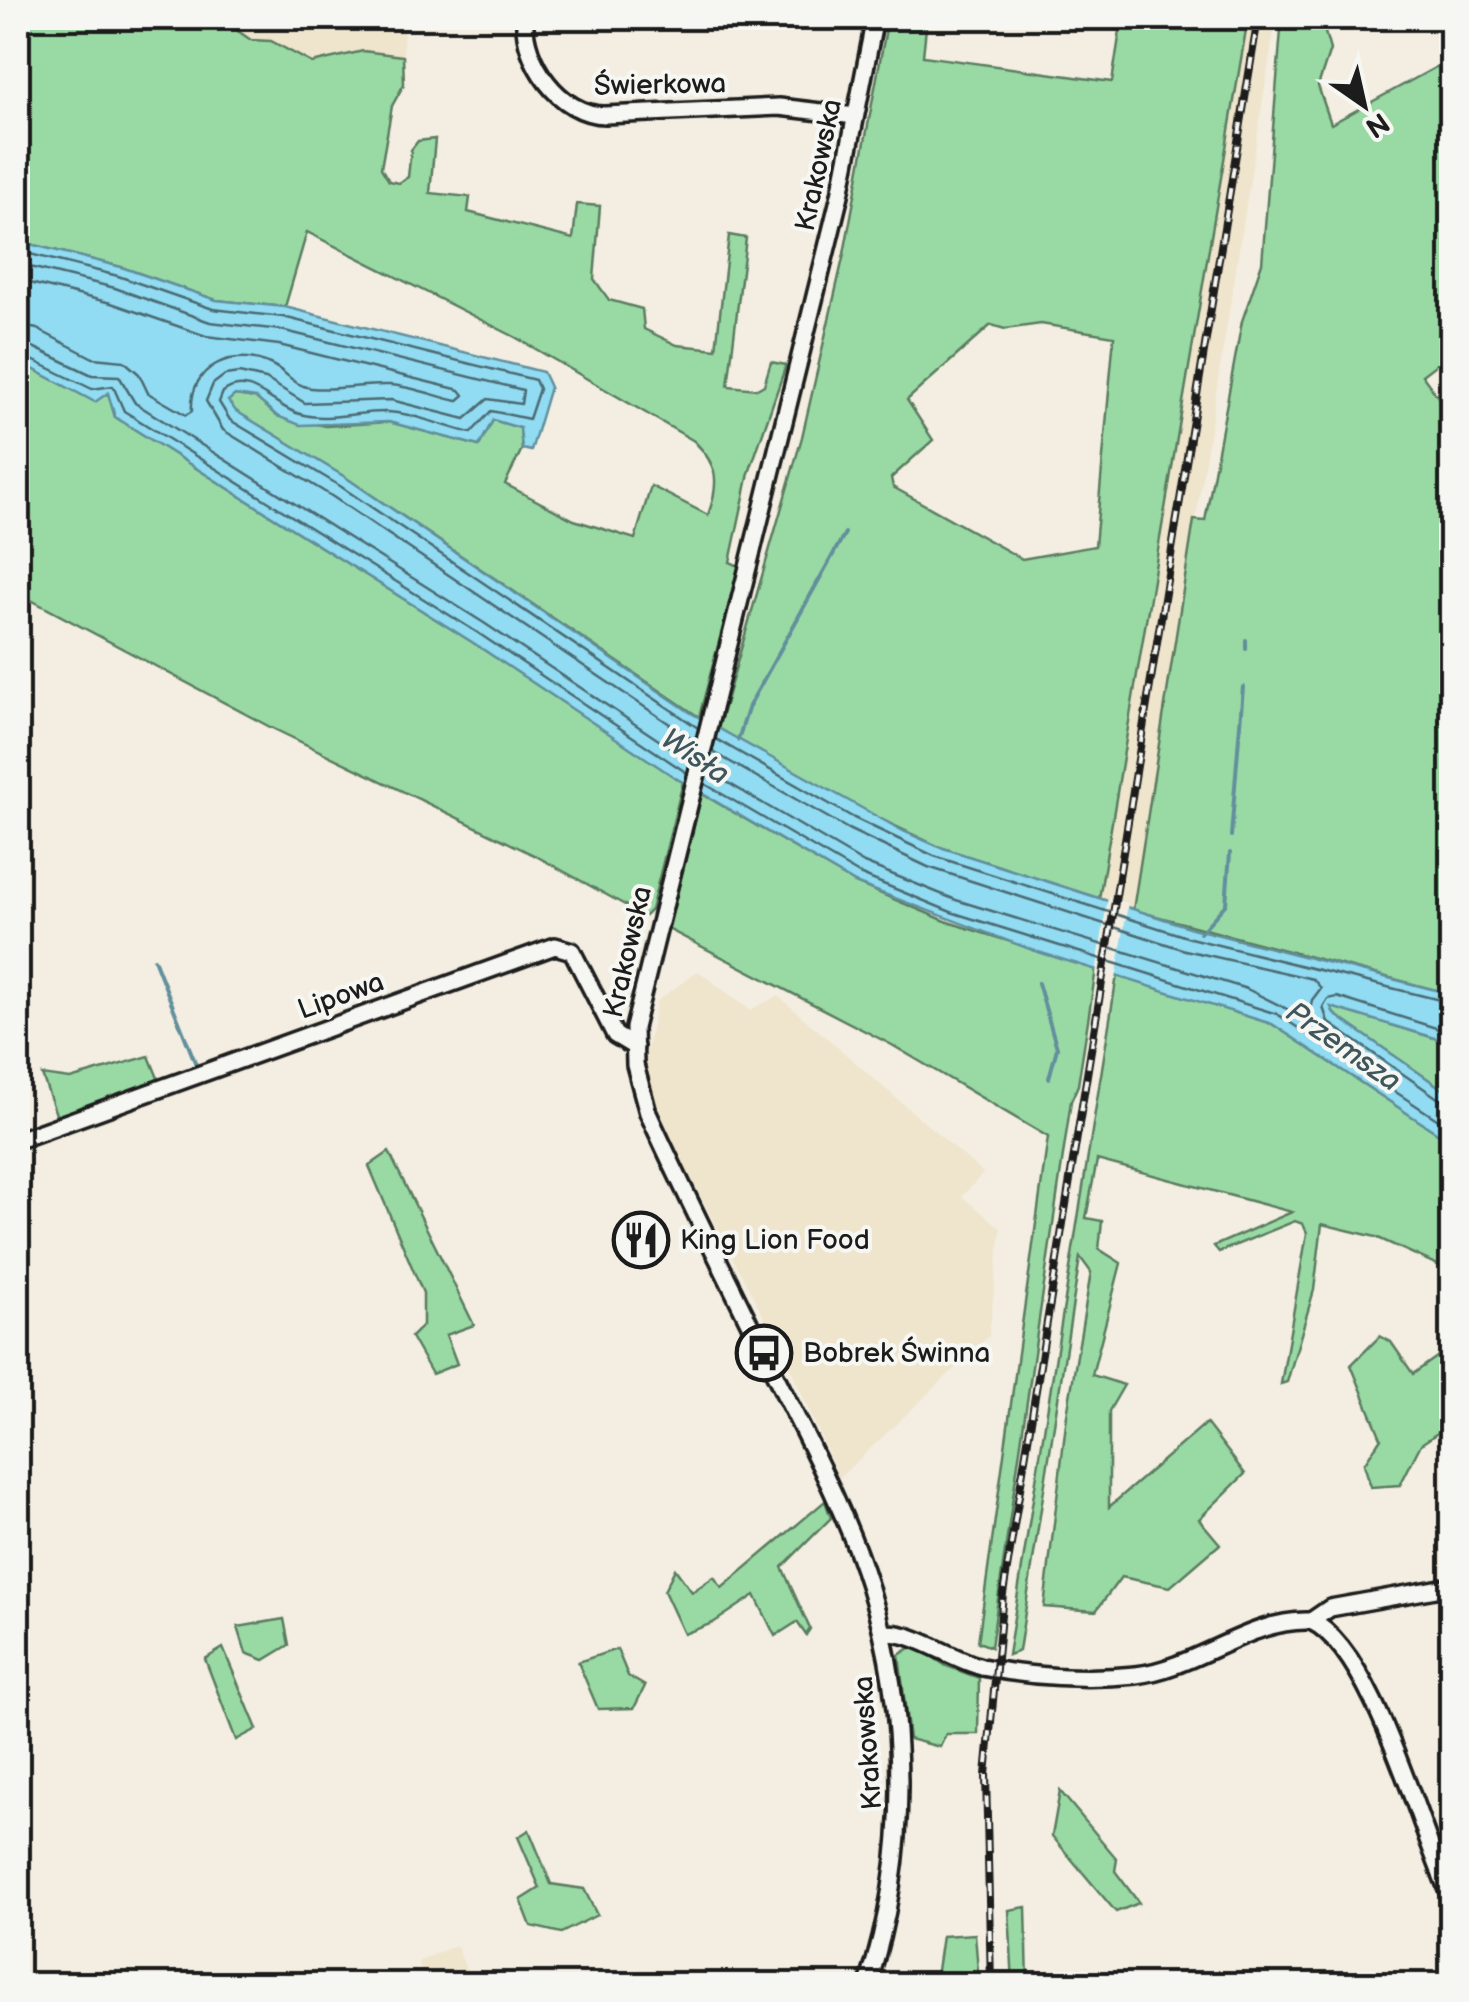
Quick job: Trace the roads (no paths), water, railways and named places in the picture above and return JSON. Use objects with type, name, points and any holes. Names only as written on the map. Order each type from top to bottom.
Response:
[{"type":"street","name":"Świerkowa","points":[[524,18],[533,59],[565,102],[591,115],[779,107],[855,116]]},
{"type":"street","name":"Krakowska","points":[[868,1984],[890,1896],[899,1822],[897,1740],[882,1634],[837,1502],[648,1113],[634,1047],[634,1028],[749,567],[875,18]]},
{"type":"street","name":"Lipowa","points":[[18,1140],[556,946],[572,951],[615,1035],[634,1047]]},
{"type":"street","points":[[882,1634],[898,1631],[950,1658],[986,1668],[1138,1675],[1183,1663],[1272,1626],[1311,1621],[1330,1608],[1452,1586]]},
{"type":"street","points":[[1311,1621],[1332,1636],[1376,1711],[1402,1765],[1450,1892]]},
{"type":"water","points":[[18,241],[121,267],[216,300],[285,307],[543,372],[550,387],[531,451],[522,449],[520,428],[493,420],[479,446],[389,422],[300,425],[277,416],[256,398],[235,395],[228,401],[236,411],[345,477],[691,713],[903,831],[937,846],[1192,928],[1451,994],[1451,1043],[1331,1007],[1334,1014],[1451,1095],[1451,1142],[1272,1024],[1035,951],[855,883],[674,777],[472,642],[115,417],[108,393],[95,402],[18,361]]},
{"type":"waterway","points":[[738,740],[749,706],[845,533]]},
{"type":"waterway","points":[[1246,640],[1246,649]]},
{"type":"waterway","points":[[1231,836],[1243,687]]},
{"type":"waterway","points":[[1200,933],[1226,904],[1230,853]]},
{"type":"waterway","points":[[154,959],[197,1067]]},
{"type":"waterway","points":[[1038,983],[1057,1048],[1049,1078]]},
{"type":"railway","points":[[991,1984],[986,1775],[1003,1594],[1258,18]]},
{"type":"place","name":"King Lion Food","points":[[641,1240]]},
{"type":"place","name":"Bobrek Świnna","points":[[764,1353]]},
{"type":"water label","name":"Wisła","points":[[695,757]]},
{"type":"water label","name":"Przemsza","points":[[1343,1047]]}]
